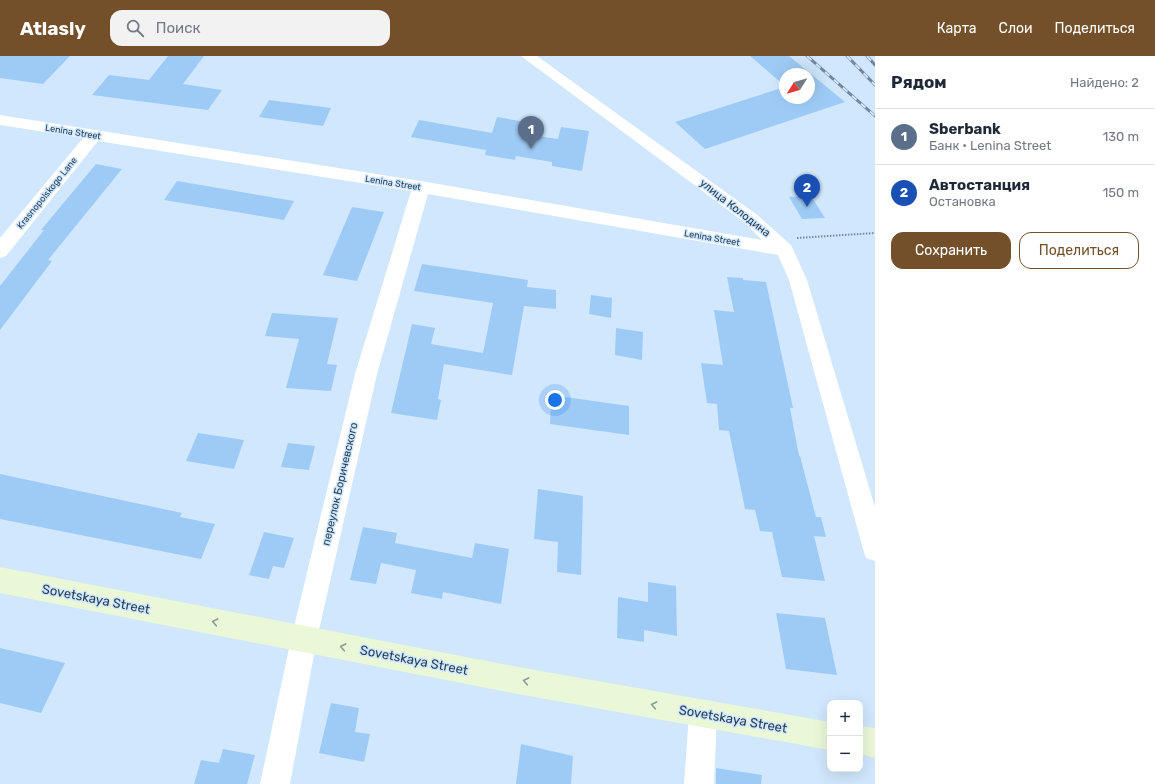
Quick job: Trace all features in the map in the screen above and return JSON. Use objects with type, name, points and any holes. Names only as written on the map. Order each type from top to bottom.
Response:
[{"type":"street","name":"улица Колодина","points":[[528,56],[750,218],[780,245],[798,280],[875,549]]},
{"type":"street","name":"Lenina Street","points":[[0,120],[780,245]]},
{"type":"street","name":"Krasnopolskogo Lane","points":[[0,251],[94,135]]},
{"type":"street","name":"переулок Боричевского","points":[[275,784],[304,640],[366,374],[421,187]]},
{"type":"street","name":"Sovetskaya Street","points":[[0,580],[304,640],[703,715],[827,736]]},
{"type":"street","points":[[699,784],[703,715]]},
{"type":"street","points":[[863,741],[875,743]]},
{"type":"path","points":[[780,245],[875,233]]},
{"type":"building","points":[[0,56],[70,56],[43,84],[0,78]]},
{"type":"building","points":[[168,56],[204,56],[183,84],[222,90],[208,110],[92,95],[109,75],[149,80]]},
{"type":"building","points":[[750,56],[789,56],[804,68],[779,68],[779,81]]},
{"type":"building","points":[[815,77],[845,102],[705,149],[675,122],[779,89],[779,104],[815,104]]},
{"type":"building","points":[[269,100],[331,108],[323,126],[259,117]]},
{"type":"building","points":[[497,117],[525,122],[522,134],[558,139],[561,127],[589,131],[582,171],[552,166],[552,162],[516,156],[515,160],[485,155],[486,150],[411,137],[419,120],[492,133]]},
{"type":"building","points":[[96,164],[122,169],[48,260],[52,261],[0,330],[0,286],[44,230],[41,230]]},
{"type":"building","points":[[177,181],[294,201],[284,220],[164,200]]},
{"type":"building","points":[[811,196],[825,218],[802,219],[789,197]]},
{"type":"building","points":[[352,207],[384,212],[357,281],[323,275]]},
{"type":"building","points":[[422,264],[528,280],[527,287],[556,290],[556,309],[524,306],[512,375],[444,364],[438,399],[441,400],[437,420],[391,413],[412,324],[435,328],[431,344],[483,353],[493,303],[414,291]]},
{"type":"building","points":[[727,277],[766,282],[793,408],[790,408],[799,456],[816,517],[821,517],[826,537],[814,536],[825,581],[782,577],[772,532],[760,531],[755,510],[745,509],[729,431],[719,430],[717,404],[707,403],[701,363],[723,365],[714,310],[734,312]]},
{"type":"building","points":[[591,295],[612,298],[611,318],[589,314]]},
{"type":"building","points":[[272,313],[338,318],[327,364],[337,365],[331,391],[286,388],[299,339],[265,336]]},
{"type":"building","points":[[616,328],[643,332],[642,360],[615,355]]},
{"type":"building","points":[[551,395],[629,406],[629,435],[550,424]]},
{"type":"building","points":[[198,433],[244,440],[234,469],[186,461]]},
{"type":"building","points":[[288,443],[315,446],[309,470],[281,467]]},
{"type":"building","points":[[0,474],[182,513],[180,517],[215,524],[201,559],[0,519]]},
{"type":"building","points":[[538,489],[583,496],[581,575],[557,572],[558,542],[534,539]]},
{"type":"building","points":[[363,527],[397,533],[395,543],[472,558],[475,543],[509,549],[501,604],[443,592],[442,599],[411,593],[416,570],[381,563],[376,584],[350,580]]},
{"type":"building","points":[[264,532],[294,538],[284,568],[273,566],[269,579],[249,575]]},
{"type":"building","points":[[648,582],[676,586],[677,636],[644,630],[644,642],[617,638],[618,597],[648,602]]},
{"type":"building","points":[[776,613],[825,618],[837,675],[786,669]]},
{"type":"building","points":[[0,648],[65,663],[41,713],[0,703]]},
{"type":"building","points":[[331,703],[359,708],[355,732],[370,734],[364,762],[319,753]]},
{"type":"building","points":[[521,744],[573,756],[571,784],[516,784]]},
{"type":"building","points":[[223,749],[255,755],[247,784],[194,784],[201,760],[219,763]]},
{"type":"building","points":[[716,768],[762,775],[761,784],[716,784]]},
{"type":"railway","points":[[807,56],[875,116]]},
{"type":"railway","points":[[847,56],[875,85]]},
{"type":"railway","points":[[867,56],[875,65]]},
{"type":"place","name":"Sberbank","points":[[531,149]]},
{"type":"place","name":"Автостанция","points":[[807,207]]}]
